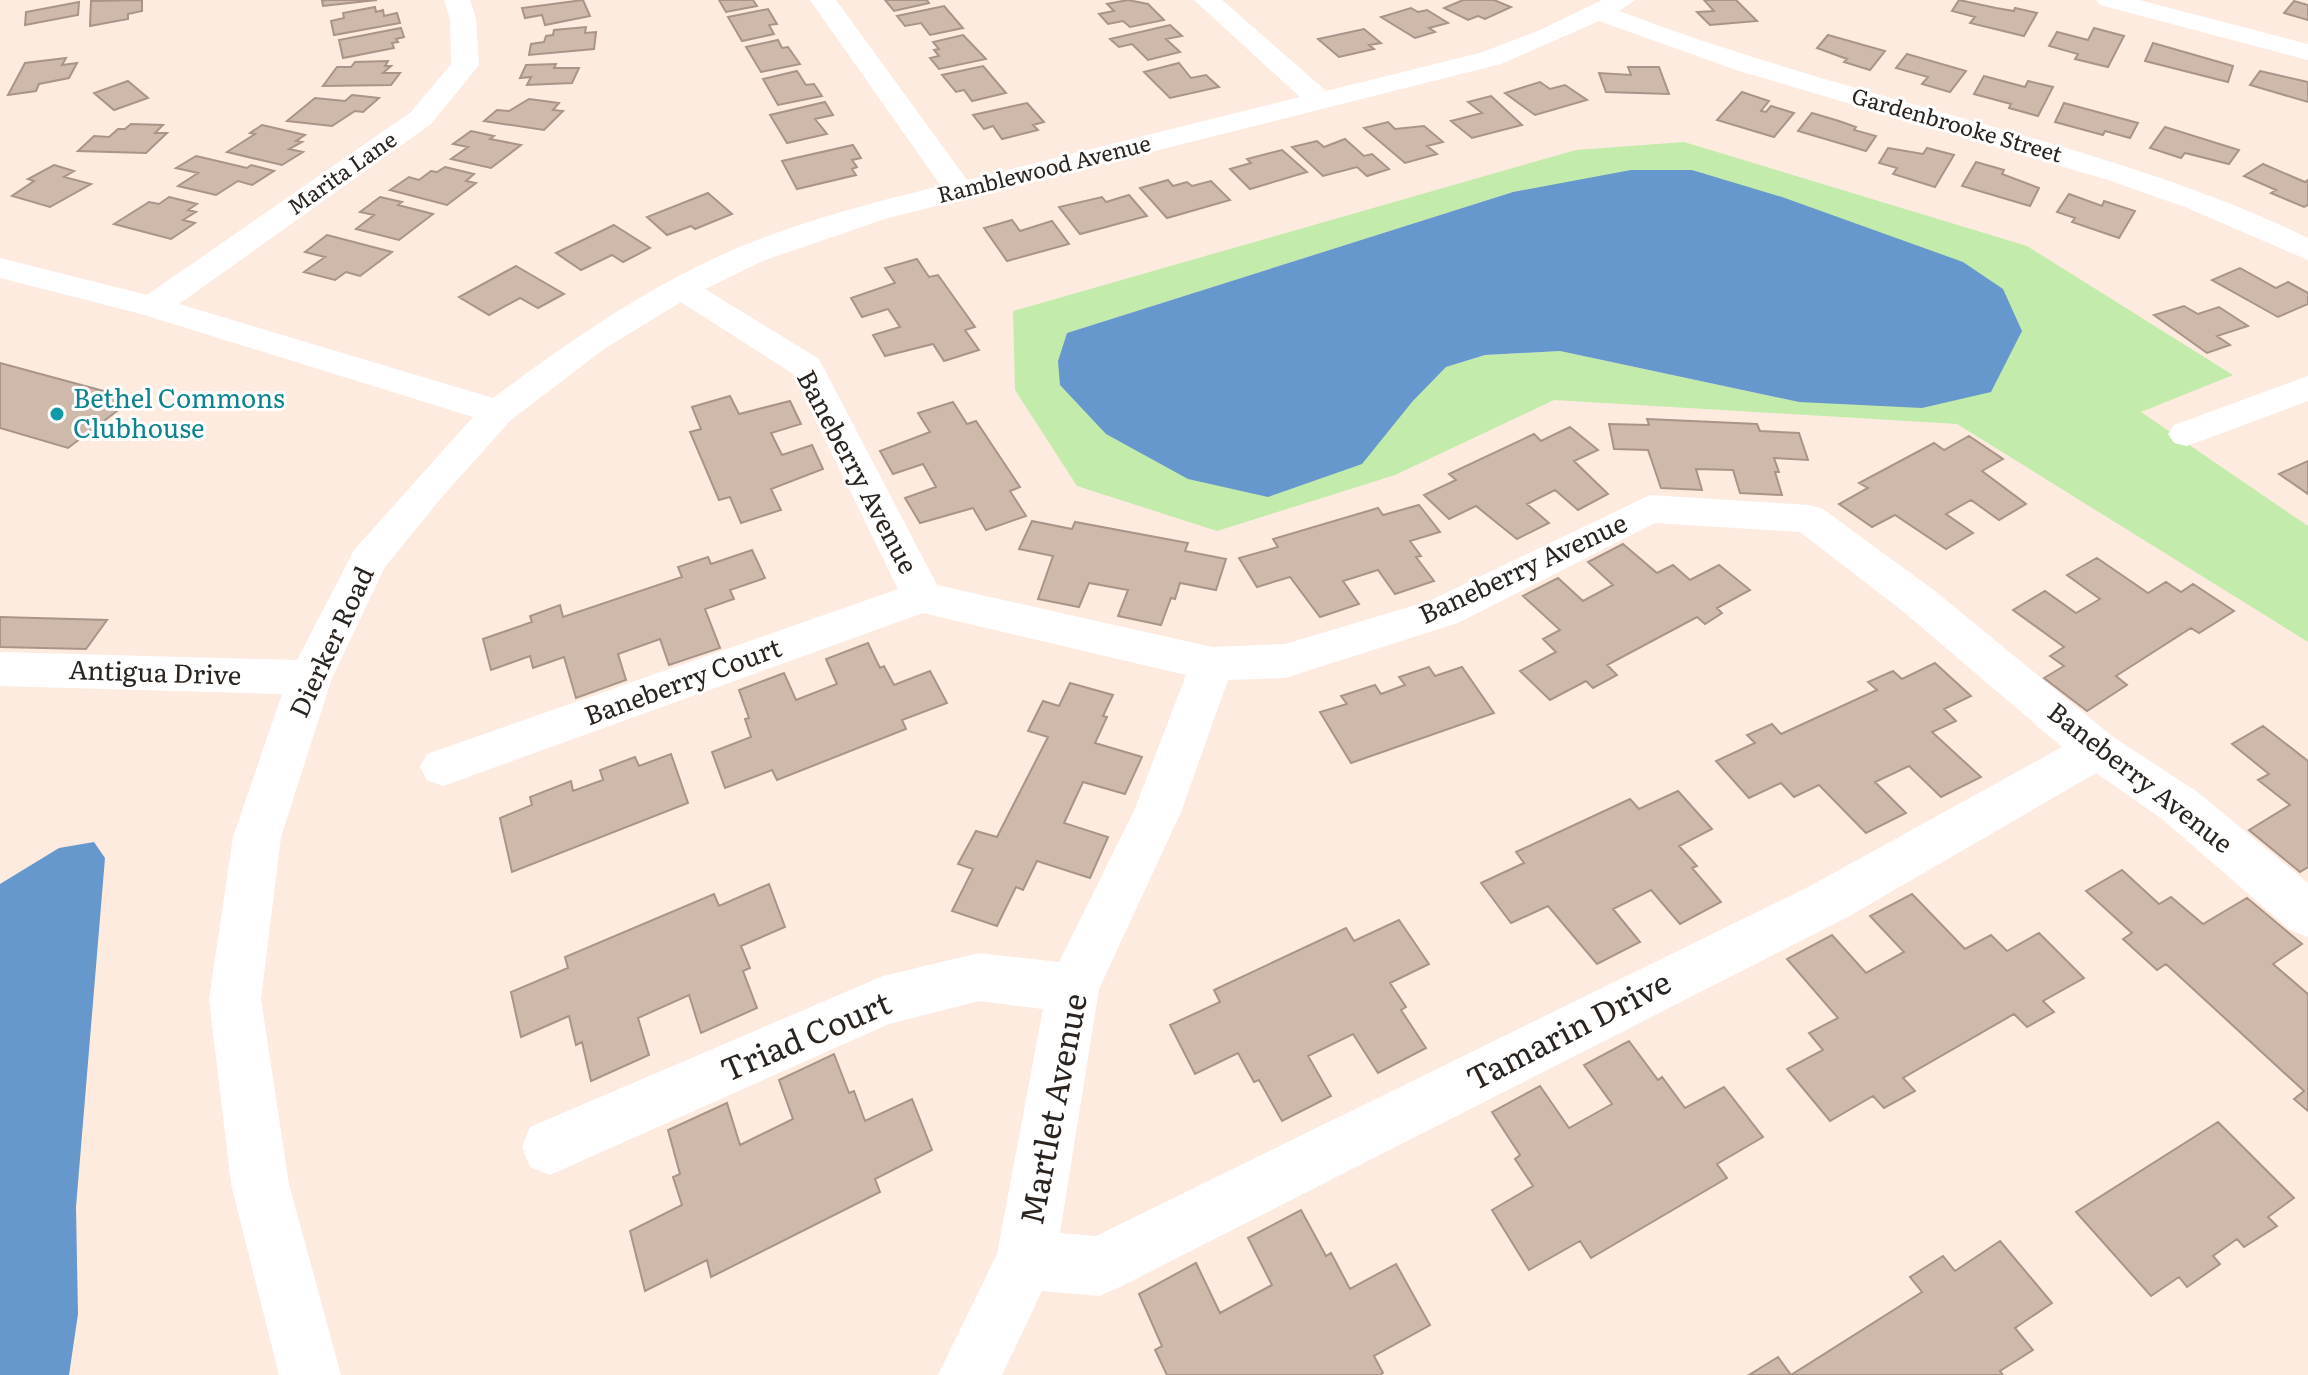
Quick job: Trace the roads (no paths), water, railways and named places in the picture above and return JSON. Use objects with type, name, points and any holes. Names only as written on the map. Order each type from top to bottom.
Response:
[{"type":"street","name":"Marita Lane","points":[[153,307],[421,118],[465,65],[463,19],[457,0]]},
{"type":"street","points":[[823,0],[959,190]]},
{"type":"street","points":[[1207,0],[1322,102]]},
{"type":"street","points":[[2109,0],[2308,52]]},
{"type":"street","name":"Ramblewood Avenue","points":[[498,412],[592,341],[681,288],[754,253],[877,211],[1492,58],[1611,6]]},
{"type":"street","name":"Gardenbrooke Street","points":[[1611,6],[1766,71],[2159,184],[2252,221],[2308,250]]},
{"type":"street","points":[[0,268],[153,307],[498,412]]},
{"type":"street","name":"Baneberry Avenue","points":[[681,288],[807,367],[922,597],[1212,664],[1285,661],[1443,612],[1650,509],[1809,519],[2028,688],[2097,750],[2179,805],[2308,914]]},
{"type":"street","points":[[2187,434],[2308,388]]},
{"type":"street","name":"Dierker Road","points":[[310,1375],[260,1184],[235,999],[257,837],[310,678],[368,560],[498,412]]},
{"type":"street","name":"Baneberry Court","points":[[443,767],[922,597]]},
{"type":"street","name":"Martlet Avenue","points":[[969,1375],[1026,1260],[1073,988],[1157,812],[1212,664]]},
{"type":"street","name":"Antigua Drive","points":[[0,669],[310,678]]},
{"type":"street","name":"Tamarin Drive","points":[[1026,1260],[1099,1266],[1828,902],[2097,750]]},
{"type":"street","name":"Triad Court","points":[[550,1147],[883,1001],[979,977],[1073,988]]},
{"type":"water","points":[[1631,170],[1692,170],[1782,197],[1963,262],[2003,289],[2022,331],[1991,392],[1922,408],[1799,402],[1560,351],[1485,355],[1446,367],[1412,402],[1362,464],[1268,497],[1188,479],[1106,434],[1060,385],[1058,361],[1067,333],[1513,192]]},
{"type":"water","points":[[94,842],[105,858],[76,1207],[78,1314],[69,1375],[0,1375],[0,884],[59,848]]},
{"type":"place","name":"Bethel Commons Clubhouse","points":[[57,414]]}]
